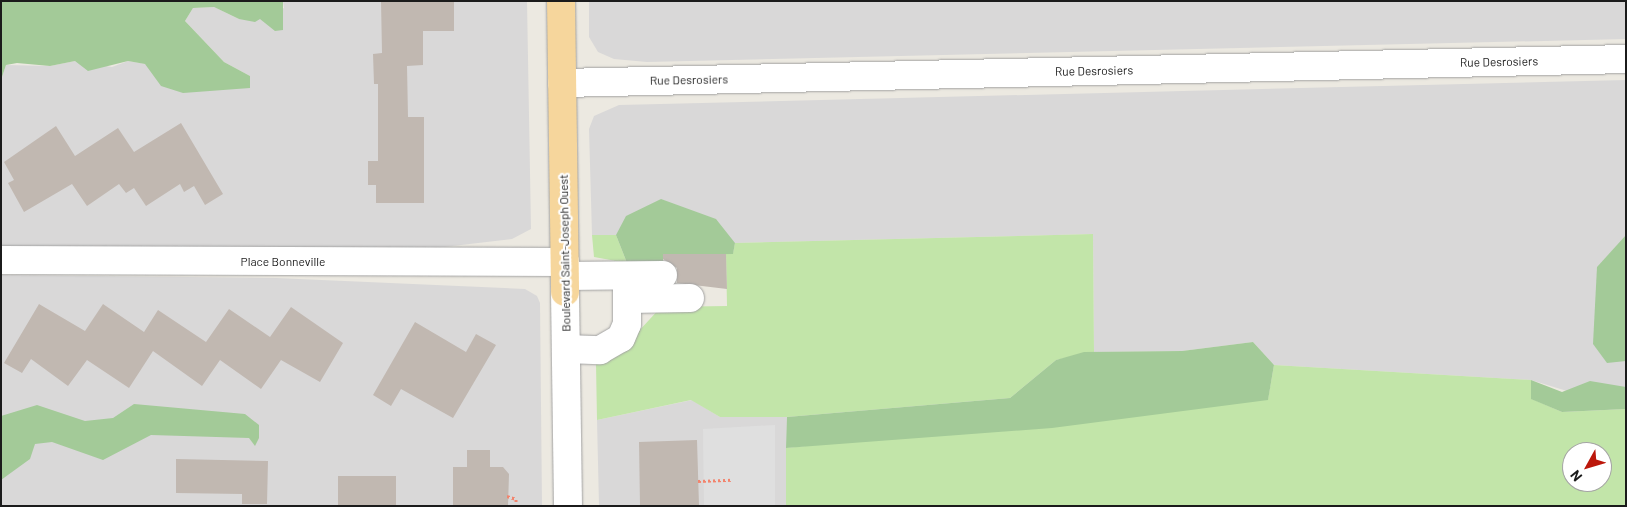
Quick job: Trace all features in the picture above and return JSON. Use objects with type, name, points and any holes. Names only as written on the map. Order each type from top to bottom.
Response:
[{"type":"main road","name":"Boulevard Saint-Joseph Ouest","points":[[561,1],[565,277]]},
{"type":"street","name":"Rue Desrosiers","points":[[562,83],[1626,59]]},
{"type":"street","name":"Place Bonneville","points":[[1,260],[565,277],[627,287]]},
{"type":"street","points":[[627,287],[663,275]]},
{"type":"street","name":"Boulevard Saint-Joseph Ouest","points":[[565,277],[568,506]]},
{"type":"street","points":[[627,287],[690,298]]},
{"type":"street","points":[[566,349],[611,346],[621,338],[627,324],[627,287]]},
{"type":"path","points":[[698,481],[732,480]]},
{"type":"path","points":[[507,496],[516,499],[516,506]]},
{"type":"shaded area","points":[[283,1],[527,1],[531,229],[512,239],[427,249],[1,247],[1,80],[6,65],[50,66],[75,61],[112,67],[128,61],[146,64],[161,85],[250,88],[250,76],[224,62],[185,21],[193,8],[214,7],[239,19],[260,18],[284,8]]},
{"type":"shaded area","points":[[589,1],[1626,1],[1626,39],[647,62],[614,59],[598,52],[589,37]]},
{"type":"shaded area","points":[[1626,80],[1626,409],[1531,380],[1274,365],[1253,342],[1182,351],[1094,352],[1093,234],[735,243],[592,235],[589,129],[594,116],[619,105]]},
{"type":"shaded area","points":[[1,275],[276,278],[525,289],[537,296],[540,303],[542,506],[1,506]]},
{"type":"shaded area","points":[[692,400],[720,417],[787,417],[786,506],[599,506],[597,420]]},
{"type":"shaded area","points":[[775,425],[775,506],[704,506],[703,429]]},
{"type":"green space","points":[[1,1],[283,1],[283,30],[275,31],[260,19],[255,22],[239,19],[214,7],[193,8],[185,21],[224,62],[250,76],[250,88],[183,93],[161,86],[145,64],[128,61],[88,71],[75,61],[50,66],[17,63],[6,65],[1,80]]},
{"type":"green space","points":[[661,199],[716,219],[735,243],[733,254],[663,255],[663,271],[627,263],[616,235],[626,216]]},
{"type":"green space","points":[[1093,234],[1094,352],[1056,360],[1010,398],[787,417],[720,417],[691,400],[597,420],[596,364],[614,358],[661,307],[727,306],[726,254],[733,253],[735,243]]},
{"type":"green space","points":[[592,235],[616,235],[627,263],[594,257]]},
{"type":"green space","points":[[1626,235],[1626,361],[1607,363],[1593,344],[1597,267]]},
{"type":"green space","points":[[1253,342],[1274,365],[1268,400],[1052,428],[786,448],[787,417],[1010,398],[1056,360],[1084,352],[1182,351]]},
{"type":"green space","points":[[1274,365],[1531,380],[1532,399],[1562,412],[1626,409],[1626,506],[786,506],[786,448],[1268,399]]},
{"type":"green space","points":[[1531,380],[1562,392],[1590,381],[1626,387],[1626,409],[1562,412],[1531,399]]},
{"type":"green space","points":[[134,404],[245,414],[259,425],[259,438],[255,446],[249,438],[151,435],[103,460],[52,442],[35,444],[30,459],[1,480],[1,416],[37,405],[85,421],[113,418]]},
{"type":"building","points":[[381,1],[454,1],[454,31],[423,31],[423,65],[407,66],[408,117],[424,117],[424,203],[376,203],[376,185],[368,185],[368,161],[378,161],[378,84],[374,84],[373,54],[382,53]]},
{"type":"building","points":[[181,123],[223,194],[205,205],[194,186],[184,192],[180,184],[146,206],[134,188],[126,193],[119,184],[87,206],[72,184],[24,212],[8,183],[14,180],[4,162],[56,126],[75,156],[118,128],[134,152]]},
{"type":"building","points":[[663,254],[726,254],[727,289],[677,283],[677,268],[663,259]]},
{"type":"building","points":[[39,304],[85,331],[103,304],[144,332],[158,310],[206,342],[229,309],[270,337],[291,307],[343,343],[320,382],[281,360],[261,389],[220,360],[202,386],[153,351],[129,388],[87,360],[68,386],[31,359],[22,373],[4,363]]},
{"type":"building","points":[[415,322],[466,352],[476,334],[496,345],[453,418],[401,389],[391,406],[373,395]]},
{"type":"building","points":[[697,440],[699,506],[640,506],[639,442]]},
{"type":"building","points":[[467,450],[490,450],[490,467],[503,467],[509,474],[508,506],[453,506],[453,467],[467,467]]},
{"type":"building","points":[[176,459],[268,461],[267,504],[242,504],[242,494],[176,493]]},
{"type":"building","points":[[338,476],[396,476],[396,506],[338,506]]}]
